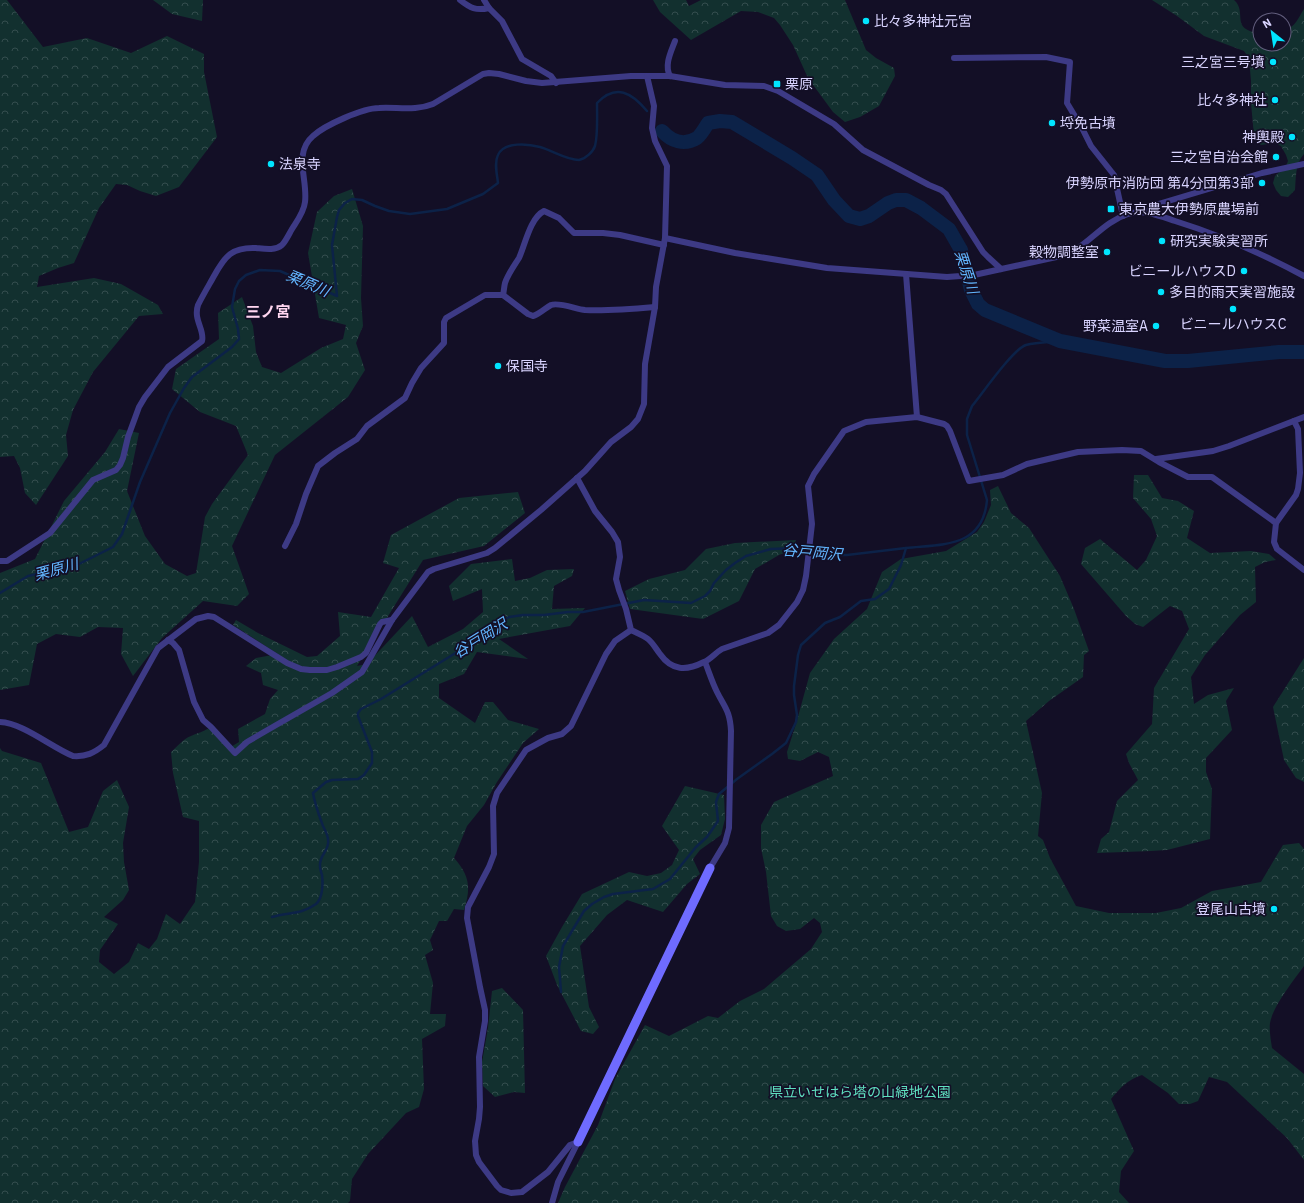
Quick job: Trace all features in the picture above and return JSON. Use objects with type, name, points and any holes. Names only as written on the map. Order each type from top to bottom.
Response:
[{"type":"street","points":[[460,0],[470,8],[482,10],[489,8]]},
{"type":"street","points":[[484,0],[489,8],[502,21],[522,59],[551,76],[556,82]]},
{"type":"street","points":[[670,76],[667,70],[675,41]]},
{"type":"street","points":[[954,58],[1046,57],[1070,62],[1067,103],[1091,146],[1114,175],[1123,216]]},
{"type":"street","points":[[0,561],[6,561],[50,533],[93,480],[111,473],[120,465],[139,407],[145,397],[168,368],[202,341],[202,332],[198,322],[196,310],[222,260],[238,249],[246,248],[271,250],[283,244],[302,212],[305,204],[302,159],[305,145],[313,136],[358,112],[369,109],[426,108],[476,78],[489,73],[542,83],[631,76],[670,76],[725,85],[764,86],[778,91],[834,124],[863,150],[929,185],[942,190],[983,252],[1001,269]]},
{"type":"street","points":[[168,640],[179,650],[194,702],[203,720],[211,726],[235,753],[247,742],[332,693],[357,676],[365,668],[392,620],[428,572],[434,568],[491,550],[541,510],[585,471],[611,442],[631,427],[638,418],[644,404],[645,364],[655,308],[656,287],[665,238],[667,166],[655,141],[652,128],[654,106],[647,76]]},
{"type":"street","points":[[1148,213],[1151,207],[1155,205],[1262,173],[1304,164]]},
{"type":"street","points":[[504,295],[504,284],[519,258],[530,229],[540,213],[544,211],[559,218],[574,234],[603,233],[620,235],[664,245]]},
{"type":"street","points":[[665,238],[736,253],[827,268],[947,277],[974,275],[1061,256],[1074,251],[1111,222],[1123,216],[1133,213],[1148,213],[1192,226],[1245,247],[1304,276]]},
{"type":"street","points":[[906,274],[917,417]]},
{"type":"street","points":[[285,546],[296,524],[306,494],[318,466],[357,439],[367,426],[405,398],[421,368],[444,343],[444,322],[446,318],[485,295],[504,295],[528,314],[533,316],[552,305],[584,310],[655,308]]},
{"type":"street","points":[[577,478],[595,512],[612,532],[618,542],[620,557],[616,579],[631,630],[648,639],[662,658],[675,668],[687,667],[705,662],[722,649],[768,633],[779,625],[797,602],[803,590],[806,576],[812,524],[808,486],[814,474],[844,431],[866,422],[917,417],[944,424],[947,426],[969,481],[1003,475],[1027,464],[1078,452],[1122,450],[1140,451],[1188,477],[1212,478],[1276,523]]},
{"type":"street","points":[[1156,459],[1212,451],[1229,446],[1304,417]]},
{"type":"street","points":[[1294,421],[1298,428],[1300,473],[1298,489],[1296,495],[1276,523],[1274,542],[1277,549],[1304,570]]},
{"type":"street","points":[[0,722],[20,728],[73,756],[94,753],[104,745],[158,648],[196,619],[208,616],[214,617],[294,666],[310,670],[327,670],[362,657],[366,653],[380,624],[387,620],[392,620]]},
{"type":"street","points":[[578,1142],[570,1145],[550,1169],[522,1192],[511,1193],[501,1190],[479,1162],[476,1155],[475,1141],[480,1107],[479,1057],[485,1021],[485,1010],[467,918],[468,907],[489,867],[494,854],[493,806],[497,793],[526,750],[548,738],[562,734],[571,726],[606,654],[615,641],[631,630]]},
{"type":"street","points":[[552,1203],[558,1182],[567,1162],[710,868],[725,843],[729,828],[730,718],[727,709],[716,690],[705,662]]},
{"type":"green space","points":[[0,0],[7,0],[43,47],[87,38],[131,53],[167,36],[204,54],[204,72],[217,137],[179,187],[156,196],[127,185],[116,184],[99,208],[74,263],[39,276],[37,287],[94,278],[121,284],[158,305],[163,314],[139,316],[93,372],[73,410],[66,435],[68,456],[36,505],[25,493],[20,468],[14,456],[0,457]]},
{"type":"green space","points":[[153,0],[203,0],[202,21],[172,14]]},
{"type":"green space","points":[[653,0],[686,0],[689,6],[701,0],[845,0],[866,50],[876,58],[894,68],[895,76],[879,106],[860,117],[845,122],[833,112],[808,78],[793,45],[774,18],[758,12],[741,11],[691,40],[660,12]]},
{"type":"green space","points":[[1152,0],[1234,0],[1240,10],[1242,24],[1245,28],[1252,31],[1252,52],[1292,52],[1292,26],[1304,9],[1304,154],[1297,166],[1295,190],[1288,197],[1281,196],[1273,183],[1275,176],[1286,166],[1288,161],[1281,146],[1275,143],[1261,145],[1257,142],[1254,136],[1249,58],[1244,51],[1204,36]]},
{"type":"green space","points":[[352,189],[363,226],[361,298],[363,326],[356,343],[365,370],[348,397],[275,455],[232,546],[249,594],[237,606],[203,601],[162,638],[133,676],[121,654],[123,628],[98,627],[80,637],[56,634],[37,644],[29,685],[0,690],[0,573],[35,559],[64,501],[105,452],[119,429],[139,433],[127,491],[145,536],[165,564],[187,576],[196,573],[205,517],[212,504],[248,455],[236,426],[200,412],[172,389],[176,369],[219,339],[218,313],[242,297],[253,326],[256,352],[262,367],[281,373],[321,348],[343,339],[346,325],[319,318],[308,253],[317,212],[334,196]]},
{"type":"green space","points":[[1134,475],[1148,475],[1162,498],[1178,501],[1194,511],[1187,538],[1210,553],[1251,551],[1269,554],[1276,560],[1265,562],[1255,567],[1256,602],[1240,615],[1205,655],[1191,677],[1194,704],[1208,695],[1234,688],[1226,701],[1232,730],[1206,758],[1206,772],[1212,789],[1210,839],[1167,850],[1097,853],[1101,839],[1109,832],[1117,801],[1138,780],[1126,754],[1152,724],[1154,688],[1189,629],[1182,611],[1170,606],[1143,627],[1135,624],[1126,616],[1081,564],[1085,548],[1100,539],[1137,570],[1146,560],[1157,536],[1151,519],[1133,498]]},
{"type":"green space","name":"県立いせはら塔の山緑地公園","points":[[998,486],[1011,513],[1029,528],[1060,576],[1089,651],[1084,655],[1083,677],[1049,701],[1026,721],[1042,793],[1038,836],[1043,840],[1050,858],[1076,906],[1109,913],[1156,913],[1181,908],[1212,891],[1261,882],[1283,845],[1299,843],[1304,849],[1304,966],[1284,993],[1275,1009],[1270,1023],[1270,1029],[1272,1048],[1304,1074],[1304,1160],[1287,1138],[1227,1082],[1209,1077],[1198,1101],[1190,1104],[1179,1104],[1168,1093],[1142,1075],[1125,1084],[1111,1099],[1134,1151],[1121,1171],[1119,1192],[1129,1203],[558,1203],[598,1125],[615,1079],[645,1025],[669,1036],[708,1016],[718,1018],[740,1001],[764,989],[811,949],[822,932],[820,923],[814,918],[800,929],[786,931],[777,926],[771,916],[766,872],[761,848],[761,825],[774,802],[833,776],[829,757],[818,752],[800,761],[788,759],[787,752],[810,673],[834,639],[867,609],[882,572],[901,559],[946,551],[977,532],[984,522],[991,505],[990,490]]},
{"type":"green space","points":[[518,492],[525,513],[484,546],[423,560],[357,666],[367,664],[412,616],[428,647],[463,629],[483,612],[482,589],[453,601],[449,586],[471,564],[512,559],[515,581],[530,578],[547,570],[574,569],[572,576],[554,586],[552,609],[585,608],[570,626],[499,639],[528,659],[477,652],[464,674],[439,684],[439,698],[475,723],[485,702],[493,702],[508,720],[539,729],[523,743],[497,782],[484,805],[467,826],[454,858],[459,864],[468,882],[468,895],[464,910],[454,909],[447,921],[439,921],[430,940],[433,950],[425,955],[433,983],[430,1014],[446,1014],[445,1026],[422,1039],[424,1089],[419,1107],[406,1113],[368,1154],[352,1179],[350,1201],[348,1203],[0,1203],[0,748],[2,751],[41,763],[69,832],[88,827],[103,791],[117,780],[129,807],[123,843],[124,862],[129,890],[123,900],[104,917],[118,924],[100,950],[99,962],[114,974],[129,962],[138,943],[149,949],[157,939],[166,914],[180,924],[195,902],[199,862],[199,821],[183,817],[173,773],[171,752],[188,737],[209,728],[229,748],[239,742],[238,729],[265,714],[270,699],[278,690],[263,685],[261,673],[246,666],[256,658],[278,654],[233,625],[236,620],[258,633],[307,657],[317,656],[340,636],[338,612],[371,617],[399,568],[383,563],[391,535],[459,498]]},
{"type":"green space","points":[[796,540],[793,550],[779,555],[755,569],[739,601],[703,619],[630,609],[625,591],[649,579],[685,570],[706,549],[735,543]]},
{"type":"green space","points":[[1304,658],[1304,782],[1296,778],[1284,760],[1273,707]]},
{"type":"green space","points":[[685,786],[724,795],[725,819],[721,835],[700,850],[693,859],[700,874],[687,884],[663,912],[627,900],[607,915],[580,946],[589,1007],[599,1027],[593,1034],[581,1031],[557,985],[546,956],[582,894],[629,872],[647,876],[661,873],[672,865],[679,850],[662,826]]},
{"type":"green space","points":[[502,988],[523,1010],[525,1093],[514,1092],[495,1097],[483,1086],[482,1062],[492,991]]},
{"type":"waterway","name":"栗原川","points":[[0,593],[28,576],[77,565],[113,547],[122,534],[140,482],[170,413],[184,388],[192,377],[232,347],[239,339],[232,307],[235,289],[239,281],[246,275],[260,270],[280,271],[337,296],[332,245],[339,210],[345,203],[352,199],[362,200],[389,211],[410,214],[447,209],[483,194],[498,183],[496,161],[498,155],[506,147],[530,145],[540,147],[574,160],[579,160],[586,157],[591,153],[596,142],[597,103],[611,93],[617,92],[630,95],[647,111]]},
{"type":"waterway","name":"栗原川","points":[[662,131],[674,140],[687,142],[697,138],[708,123],[720,121],[732,122],[817,175],[834,200],[849,216],[860,219],[869,216],[888,203],[896,200],[906,200],[921,208],[949,229],[961,250],[971,290],[978,304],[985,310],[1060,341],[1165,361],[1188,361],[1279,352],[1304,352]]},
{"type":"waterway","points":[[561,992],[559,967],[563,946],[584,911],[604,897],[613,894],[653,889],[670,879],[696,847],[707,837],[718,821],[716,802],[719,794],[786,743],[796,722],[797,715],[794,686],[798,655],[801,645],[825,623],[840,617],[861,601],[875,599],[889,589],[901,565],[906,548],[946,544],[969,535],[978,527],[984,516],[987,500],[967,435],[967,419],[972,406],[998,372],[1020,348],[1034,343],[1060,341]]},
{"type":"waterway","name":"谷戸岡沢","points":[[272,917],[300,912],[316,904],[320,898],[322,890],[320,862],[327,847],[328,840],[317,810],[313,793],[326,782],[332,780],[358,779],[364,775],[372,763],[372,752],[358,716],[361,709],[381,699],[475,641],[502,621],[509,617],[523,615],[583,612],[644,600],[691,603],[705,596],[710,591],[714,583],[735,563],[746,556],[771,549],[796,548],[836,555],[847,555],[906,548]]},
{"type":"place","name":"比々多神社元宮","points":[[866,21]]},
{"type":"place","name":"三之宮三号墳","points":[[1273,62]]},
{"type":"place","name":"栗原","points":[[777,84]]},
{"type":"place","name":"比々多神社","points":[[1275,100]]},
{"type":"place","name":"埒免古墳","points":[[1052,123]]},
{"type":"place","name":"神輿殿","points":[[1292,137]]},
{"type":"place","name":"三之宮自治会館","points":[[1276,157]]},
{"type":"place","name":"法泉寺","points":[[271,164]]},
{"type":"place","name":"伊勢原市消防団 第4分団第3部","points":[[1262,183]]},
{"type":"place","name":"東京農大伊勢原農場前","points":[[1111,209]]},
{"type":"place","name":"研究実験実習所","points":[[1162,241]]},
{"type":"place","name":"穀物調整室","points":[[1107,252]]},
{"type":"place","name":"ビニールハウスD","points":[[1244,271]]},
{"type":"place","name":"多目的雨天実習施設","points":[[1161,292]]},
{"type":"place","name":"ビニールハウスC","points":[[1233,309]]},
{"type":"place","name":"野菜温室A","points":[[1156,326]]},
{"type":"place","name":"保国寺","points":[[498,366]]},
{"type":"place","name":"登尾山古墳","points":[[1274,909]]},
{"type":"district","name":"三ノ宮","points":[[268,311]]}]
